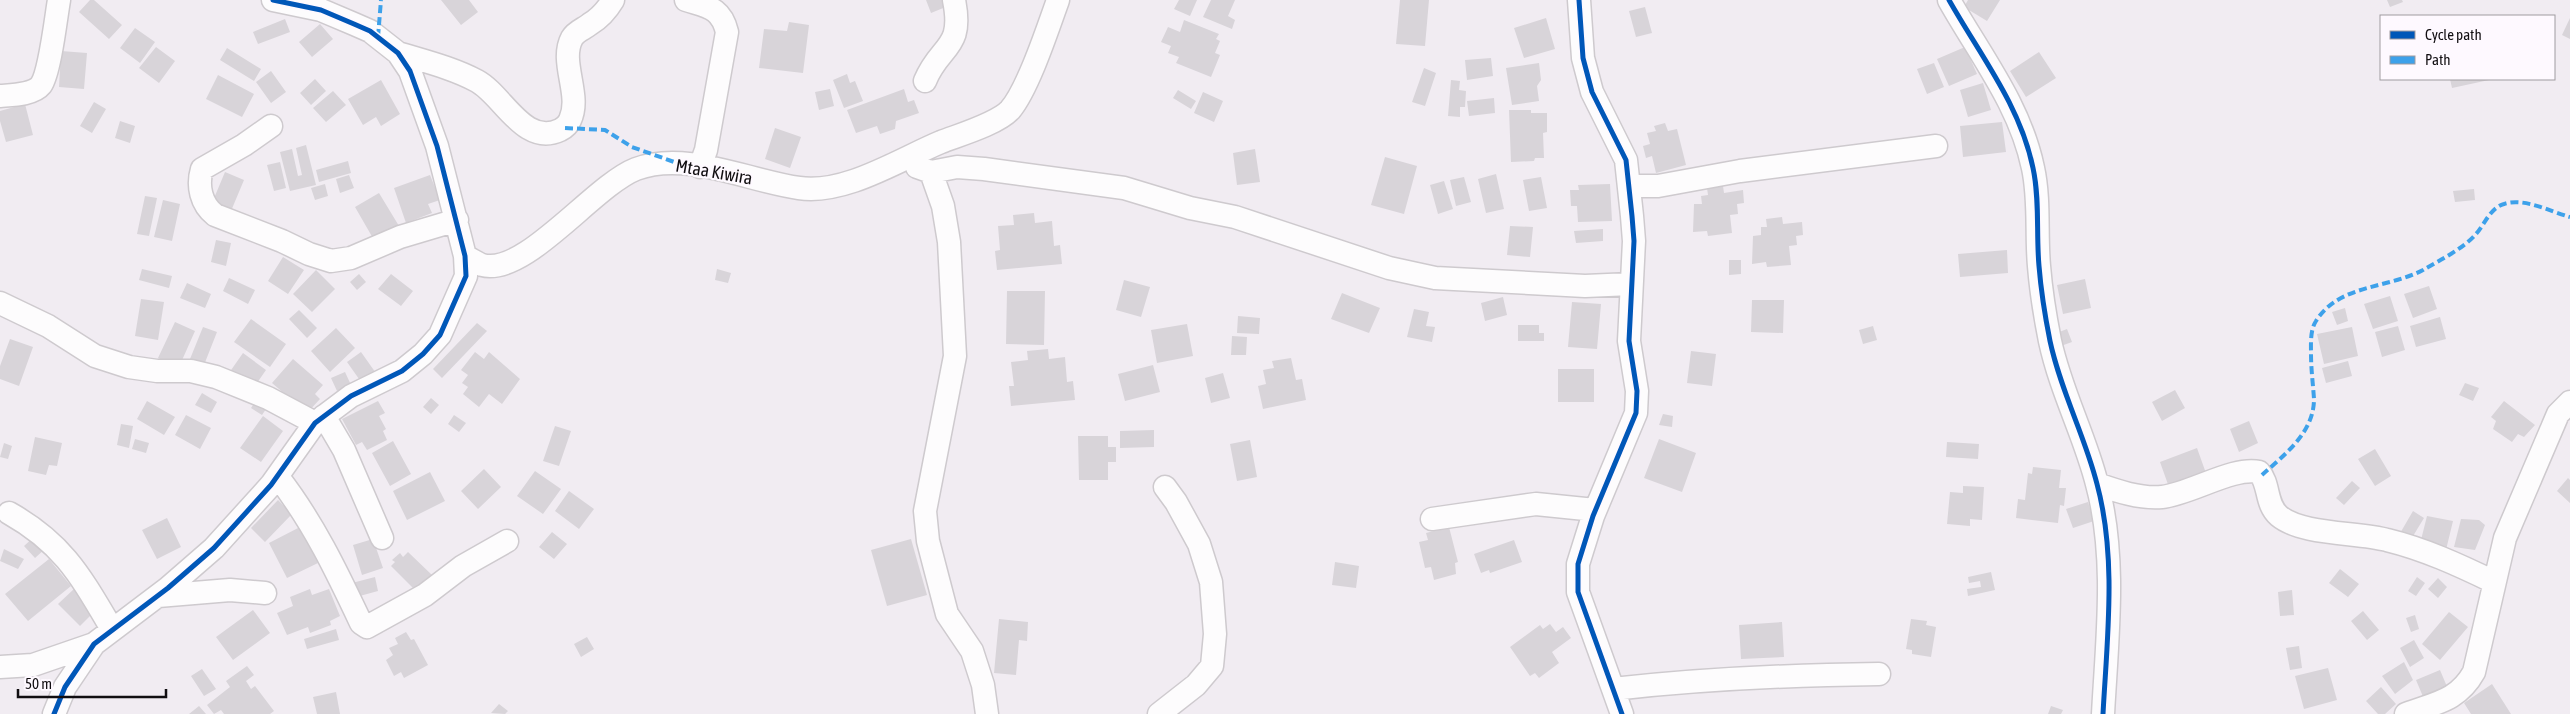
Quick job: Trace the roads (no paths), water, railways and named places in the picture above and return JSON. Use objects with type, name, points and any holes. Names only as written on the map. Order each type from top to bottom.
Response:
[{"type":"street","points":[[0,96],[35,89],[41,84],[52,43],[59,0]]},
{"type":"street","points":[[54,714],[65,687],[94,644],[158,596],[214,548],[278,477],[320,420],[351,396],[402,371],[440,335],[466,276],[465,256],[457,220],[437,146],[410,71],[398,54],[370,31],[322,10],[272,0]]},
{"type":"street","points":[[398,54],[478,81],[529,128],[543,134],[554,133],[565,128],[571,120],[573,103],[569,63],[572,37],[602,16],[613,0]]},
{"type":"street","points":[[686,0],[716,10],[722,16],[727,32],[706,150],[700,167]]},
{"type":"street","points":[[925,81],[929,70],[954,39],[957,16],[954,0]]},
{"type":"street","name":"Mtaa Kiwira","points":[[465,256],[483,265],[497,265],[515,258],[542,244],[596,194],[636,170],[658,164],[677,163],[700,167],[801,189],[833,186],[902,161],[934,145],[999,118],[1009,111],[1031,69],[1058,0]]},
{"type":"street","points":[[1579,0],[1583,58],[1592,92],[1626,160],[1634,241],[1629,341],[1638,402],[1631,427],[1595,510],[1578,564],[1578,592],[1622,714]]},
{"type":"street","points":[[1949,0],[2006,94],[2022,127],[2035,177],[2039,265],[2044,311],[2064,393],[2097,484],[2107,550],[2109,592],[2102,714]]},
{"type":"street","points":[[270,126],[244,145],[202,169],[199,179],[201,193],[206,208],[215,215],[282,241],[309,254],[331,261],[351,258],[400,237],[457,220]]},
{"type":"street","points":[[1630,186],[1658,186],[1749,170],[1936,146]]},
{"type":"street","points":[[902,161],[931,172],[957,167],[984,169],[1124,188],[1190,208],[1235,218],[1388,268],[1435,278],[1585,286],[1631,284]]},
{"type":"street","points":[[931,172],[943,206],[949,242],[954,356],[925,511],[928,541],[947,614],[972,651],[983,685],[987,714]]},
{"type":"street","points":[[0,304],[48,326],[95,356],[129,367],[157,371],[191,371],[216,377],[320,420],[344,450],[382,538]]},
{"type":"street","points":[[2406,714],[2455,696],[2466,687],[2474,672],[2508,529],[2558,414],[2570,402]]},
{"type":"street","points":[[2097,484],[2139,496],[2161,497],[2185,492],[2239,472],[2259,472],[2269,502],[2281,518],[2309,527],[2384,539],[2410,546],[2494,582]]},
{"type":"street","points":[[278,477],[302,509],[331,559],[361,623],[367,627],[425,595],[464,566],[507,541]]},
{"type":"street","points":[[1159,714],[1196,685],[1212,666],[1215,634],[1211,582],[1199,544],[1176,502],[1165,487]]},
{"type":"street","points":[[1432,519],[1536,504],[1595,510]]},
{"type":"street","points":[[9,513],[35,528],[73,565],[112,629]]},
{"type":"street","points":[[158,596],[230,590],[265,593]]},
{"type":"street","points":[[0,667],[33,665],[94,644]]},
{"type":"street","points":[[1613,689],[1674,682],[1788,675],[1880,674]]}]
